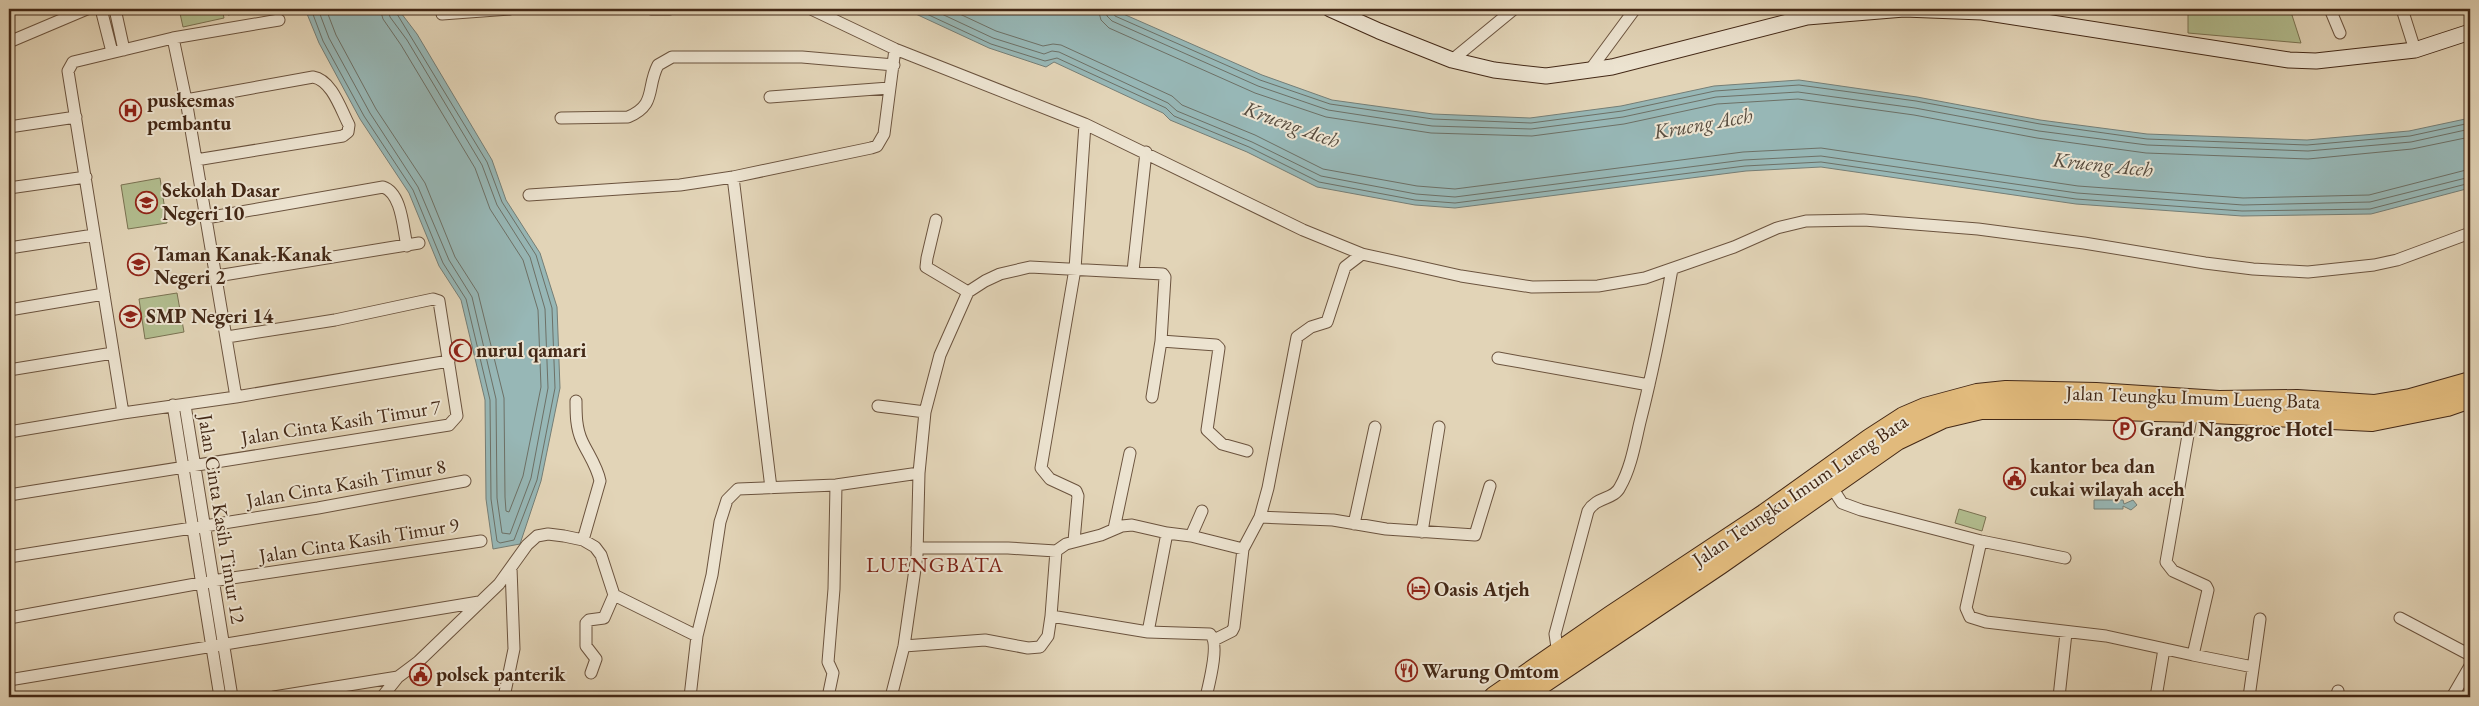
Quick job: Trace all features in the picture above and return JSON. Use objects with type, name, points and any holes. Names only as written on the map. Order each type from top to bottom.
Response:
[{"type":"highway","name":"Jalan Teungku Imum Lueng Bata","points":[[1522,697],[1828,480],[1892,424],[1925,408],[1977,394],[2006,390],[2096,393],[2219,401],[2297,400],[2373,413],[2410,399],[2470,382]]},
{"type":"highway","name":"Jalan Teungku Imum Lueng Bata","points":[[1494,697],[1611,616],[1765,514],[1897,440],[1943,418],[1968,411],[2077,409],[2192,412],[2423,412],[2470,398]]},
{"type":"street","points":[[9,42],[87,9]]},
{"type":"street","points":[[101,9],[112,52]]},
{"type":"street","points":[[115,9],[124,50]]},
{"type":"street","points":[[442,14],[510,9]]},
{"type":"street","points":[[651,9],[670,9]]},
{"type":"street","points":[[811,9],[895,49],[1085,124],[1303,230],[1362,254],[1461,276],[1532,287],[1598,286],[1645,278],[1734,246],[1777,228],[1806,221],[1864,220],[1978,229],[2066,240],[2214,264],[2253,269],[2308,272],[2374,265],[2398,260],[2470,233]]},
{"type":"street","points":[[1331,9],[1379,32],[1452,60],[1494,70],[1546,76],[1612,67],[1806,17],[1904,9],[1982,11],[2289,60],[2316,61],[2415,50],[2470,32]]},
{"type":"street","points":[[1452,60],[1514,9]]},
{"type":"street","points":[[1590,70],[1634,9]]},
{"type":"street","points":[[2330,9],[2340,33]]},
{"type":"street","points":[[2402,9],[2415,50]]},
{"type":"street","points":[[123,412],[69,67],[73,62],[173,38],[279,20]]},
{"type":"street","name":"Jalan Cinta Kasih Timur 12","points":[[9,432],[123,412],[236,397],[217,276],[186,100],[173,38]]},
{"type":"street","points":[[529,195],[680,185],[733,177],[877,146],[884,134],[895,49]]},
{"type":"street","points":[[561,118],[628,117],[638,113],[648,102],[658,65],[672,57],[802,57],[894,65]]},
{"type":"street","points":[[186,100],[313,77],[321,78],[327,84],[349,126],[348,132],[342,136],[196,160]]},
{"type":"street","points":[[770,97],[889,88]]},
{"type":"street","points":[[9,127],[76,117]]},
{"type":"street","points":[[1074,541],[1078,496],[1076,490],[1050,479],[1041,468],[1075,269],[1085,124]]},
{"type":"street","points":[[1133,271],[1146,152]]},
{"type":"street","points":[[9,188],[86,176]]},
{"type":"street","points":[[733,177],[771,488]]},
{"type":"street","points":[[206,218],[376,188],[390,189],[396,198],[407,246]]},
{"type":"street","points":[[936,220],[926,258],[926,267],[968,292]]},
{"type":"street","points":[[9,248],[94,235]]},
{"type":"street","points":[[217,276],[419,243]]},
{"type":"street","points":[[1214,640],[1232,631],[1234,627],[1243,548],[1260,517],[1275,460],[1297,336],[1311,327],[1327,322],[1345,267],[1362,254]]},
{"type":"street","points":[[891,697],[904,646],[917,548],[919,473],[925,412],[940,355],[968,292],[985,280],[1000,274],[1030,267],[1161,273],[1165,277],[1161,342],[1152,397]]},
{"type":"street","points":[[1558,654],[1555,634],[1588,511],[1595,501],[1610,496],[1620,489],[1632,452],[1649,385],[1672,268]]},
{"type":"street","points":[[9,310],[104,294]]},
{"type":"street","points":[[227,337],[335,320],[433,300],[439,301],[441,306],[449,361],[236,397]]},
{"type":"street","points":[[1161,342],[1216,346],[1219,348],[1207,430],[1222,444],[1247,450]]},
{"type":"street","points":[[9,370],[113,354]]},
{"type":"street","points":[[1498,358],[1649,385]]},
{"type":"street","name":"Jalan Cinta Kasih Timur 7","points":[[9,495],[449,425],[455,420],[457,412],[449,361]]},
{"type":"street","points":[[576,401],[577,423],[581,439],[600,481],[583,540]]},
{"type":"street","points":[[179,405],[199,526],[207,583],[212,648],[220,697]]},
{"type":"street","points":[[878,406],[925,412]]},
{"type":"street","points":[[2192,412],[2166,562],[2173,571],[2206,586],[2208,590],[2193,655]]},
{"type":"street","points":[[1354,524],[1375,427]]},
{"type":"street","points":[[1422,532],[1439,427]]},
{"type":"street","points":[[1114,529],[1130,453]]},
{"type":"street","points":[[690,697],[697,636],[712,575],[720,522],[727,500],[738,489],[836,485],[919,473]]},
{"type":"street","points":[[1828,480],[1842,503],[1861,510],[1981,541],[2066,558]]},
{"type":"street","name":"Jalan Cinta Kasih Timur 8","points":[[9,557],[318,508],[465,481]]},
{"type":"street","points":[[828,697],[833,673],[828,662],[834,589],[836,485]]},
{"type":"street","points":[[1260,517],[1332,520],[1422,532],[1475,535],[1490,486]]},
{"type":"street","points":[[1191,536],[1202,511]]},
{"type":"street","points":[[917,548],[1008,548],[1056,551],[1074,541],[1101,535],[1114,529],[1132,526],[1191,536],[1243,548]]},
{"type":"street","points":[[1148,632],[1166,533]]},
{"type":"street","points":[[382,697],[398,677],[418,662],[500,584],[527,545],[537,536],[548,534],[583,540],[598,550],[614,595],[697,636]]},
{"type":"street","name":"Jalan Cinta Kasih Timur 9","points":[[9,618],[207,583],[481,541]]},
{"type":"street","points":[[1981,541],[1966,608],[1967,614],[1986,622],[2066,633],[2106,636],[2253,666]]},
{"type":"street","points":[[904,646],[984,640],[1028,648],[1040,647],[1048,636],[1056,551]]},
{"type":"street","points":[[504,697],[514,649],[512,568]]},
{"type":"street","name":"Jalan Cinta Kasih Timur 12","points":[[207,583],[224,645],[232,697]]},
{"type":"street","points":[[591,673],[596,659],[586,646],[586,623],[589,620],[602,619],[614,595]]},
{"type":"street","points":[[9,680],[212,648],[479,602]]},
{"type":"street","points":[[1051,616],[1148,632],[1210,634],[1214,640],[1213,668],[1206,697]]},
{"type":"street","points":[[2249,697],[2260,618]]},
{"type":"street","points":[[2400,618],[2470,655]]},
{"type":"street","points":[[2059,697],[2066,633]]},
{"type":"street","points":[[2156,697],[2164,649]]},
{"type":"street","points":[[2452,697],[2470,666]]},
{"type":"street","points":[[274,697],[398,677]]},
{"type":"green space","points":[[179,9],[222,9],[224,18],[183,27]]},
{"type":"green space","points":[[227,9],[258,9],[228,15]]},
{"type":"green space","points":[[2188,9],[2290,9],[2301,43],[2188,33]]},
{"type":"green space","points":[[160,178],[167,223],[128,229],[121,185]]},
{"type":"green space","points":[[177,293],[184,332],[145,339],[139,299]]},
{"type":"green space","points":[[1959,509],[1986,517],[1982,531],[1955,523]]},
{"type":"water","points":[[305,9],[398,9],[417,34],[492,160],[506,200],[540,253],[557,307],[560,388],[541,481],[520,544],[493,549],[486,499],[485,400],[461,300],[439,266],[409,193],[360,119],[319,43]]},
{"type":"water","name":"Krueng Aceh","points":[[905,9],[1112,9],[1262,75],[1332,100],[1433,114],[1530,118],[1621,106],[1714,86],[1799,80],[1917,97],[2040,120],[2147,134],[2307,140],[2409,131],[2470,118],[2470,188],[2371,214],[2242,216],[2076,204],[1821,167],[1746,171],[1455,208],[1415,205],[1317,187],[1247,152],[1170,120],[1163,113],[1054,62],[1046,67],[989,48]]},
{"type":"water","points":[[2094,500],[2123,500],[2124,504],[2133,500],[2137,505],[2131,510],[2123,506],[2123,509],[2094,509]]},
{"type":"place","name":"puskesmas pembantu","points":[[131,111]]},
{"type":"place","name":"Sekolah Dasar Negeri 10","points":[[146,202]]},
{"type":"place","name":"Taman Kanak-Kanak Negeri 2","points":[[138,265]]},
{"type":"place","name":"SMP Negeri 14","points":[[130,316]]},
{"type":"place","name":"nurul qamari","points":[[460,350]]},
{"type":"place","name":"Grand Nanggroe Hotel","points":[[2124,429]]},
{"type":"place","name":"kantor bea dan cukai wilayah aceh","points":[[2014,478]]},
{"type":"place","name":"Oasis Atjeh","points":[[1418,589]]},
{"type":"place","name":"Warung Omtom","points":[[1406,671]]},
{"type":"place","name":"polsek panterik","points":[[420,674]]},
{"type":"district","name":"LUENGBATA","points":[[935,564]]}]
